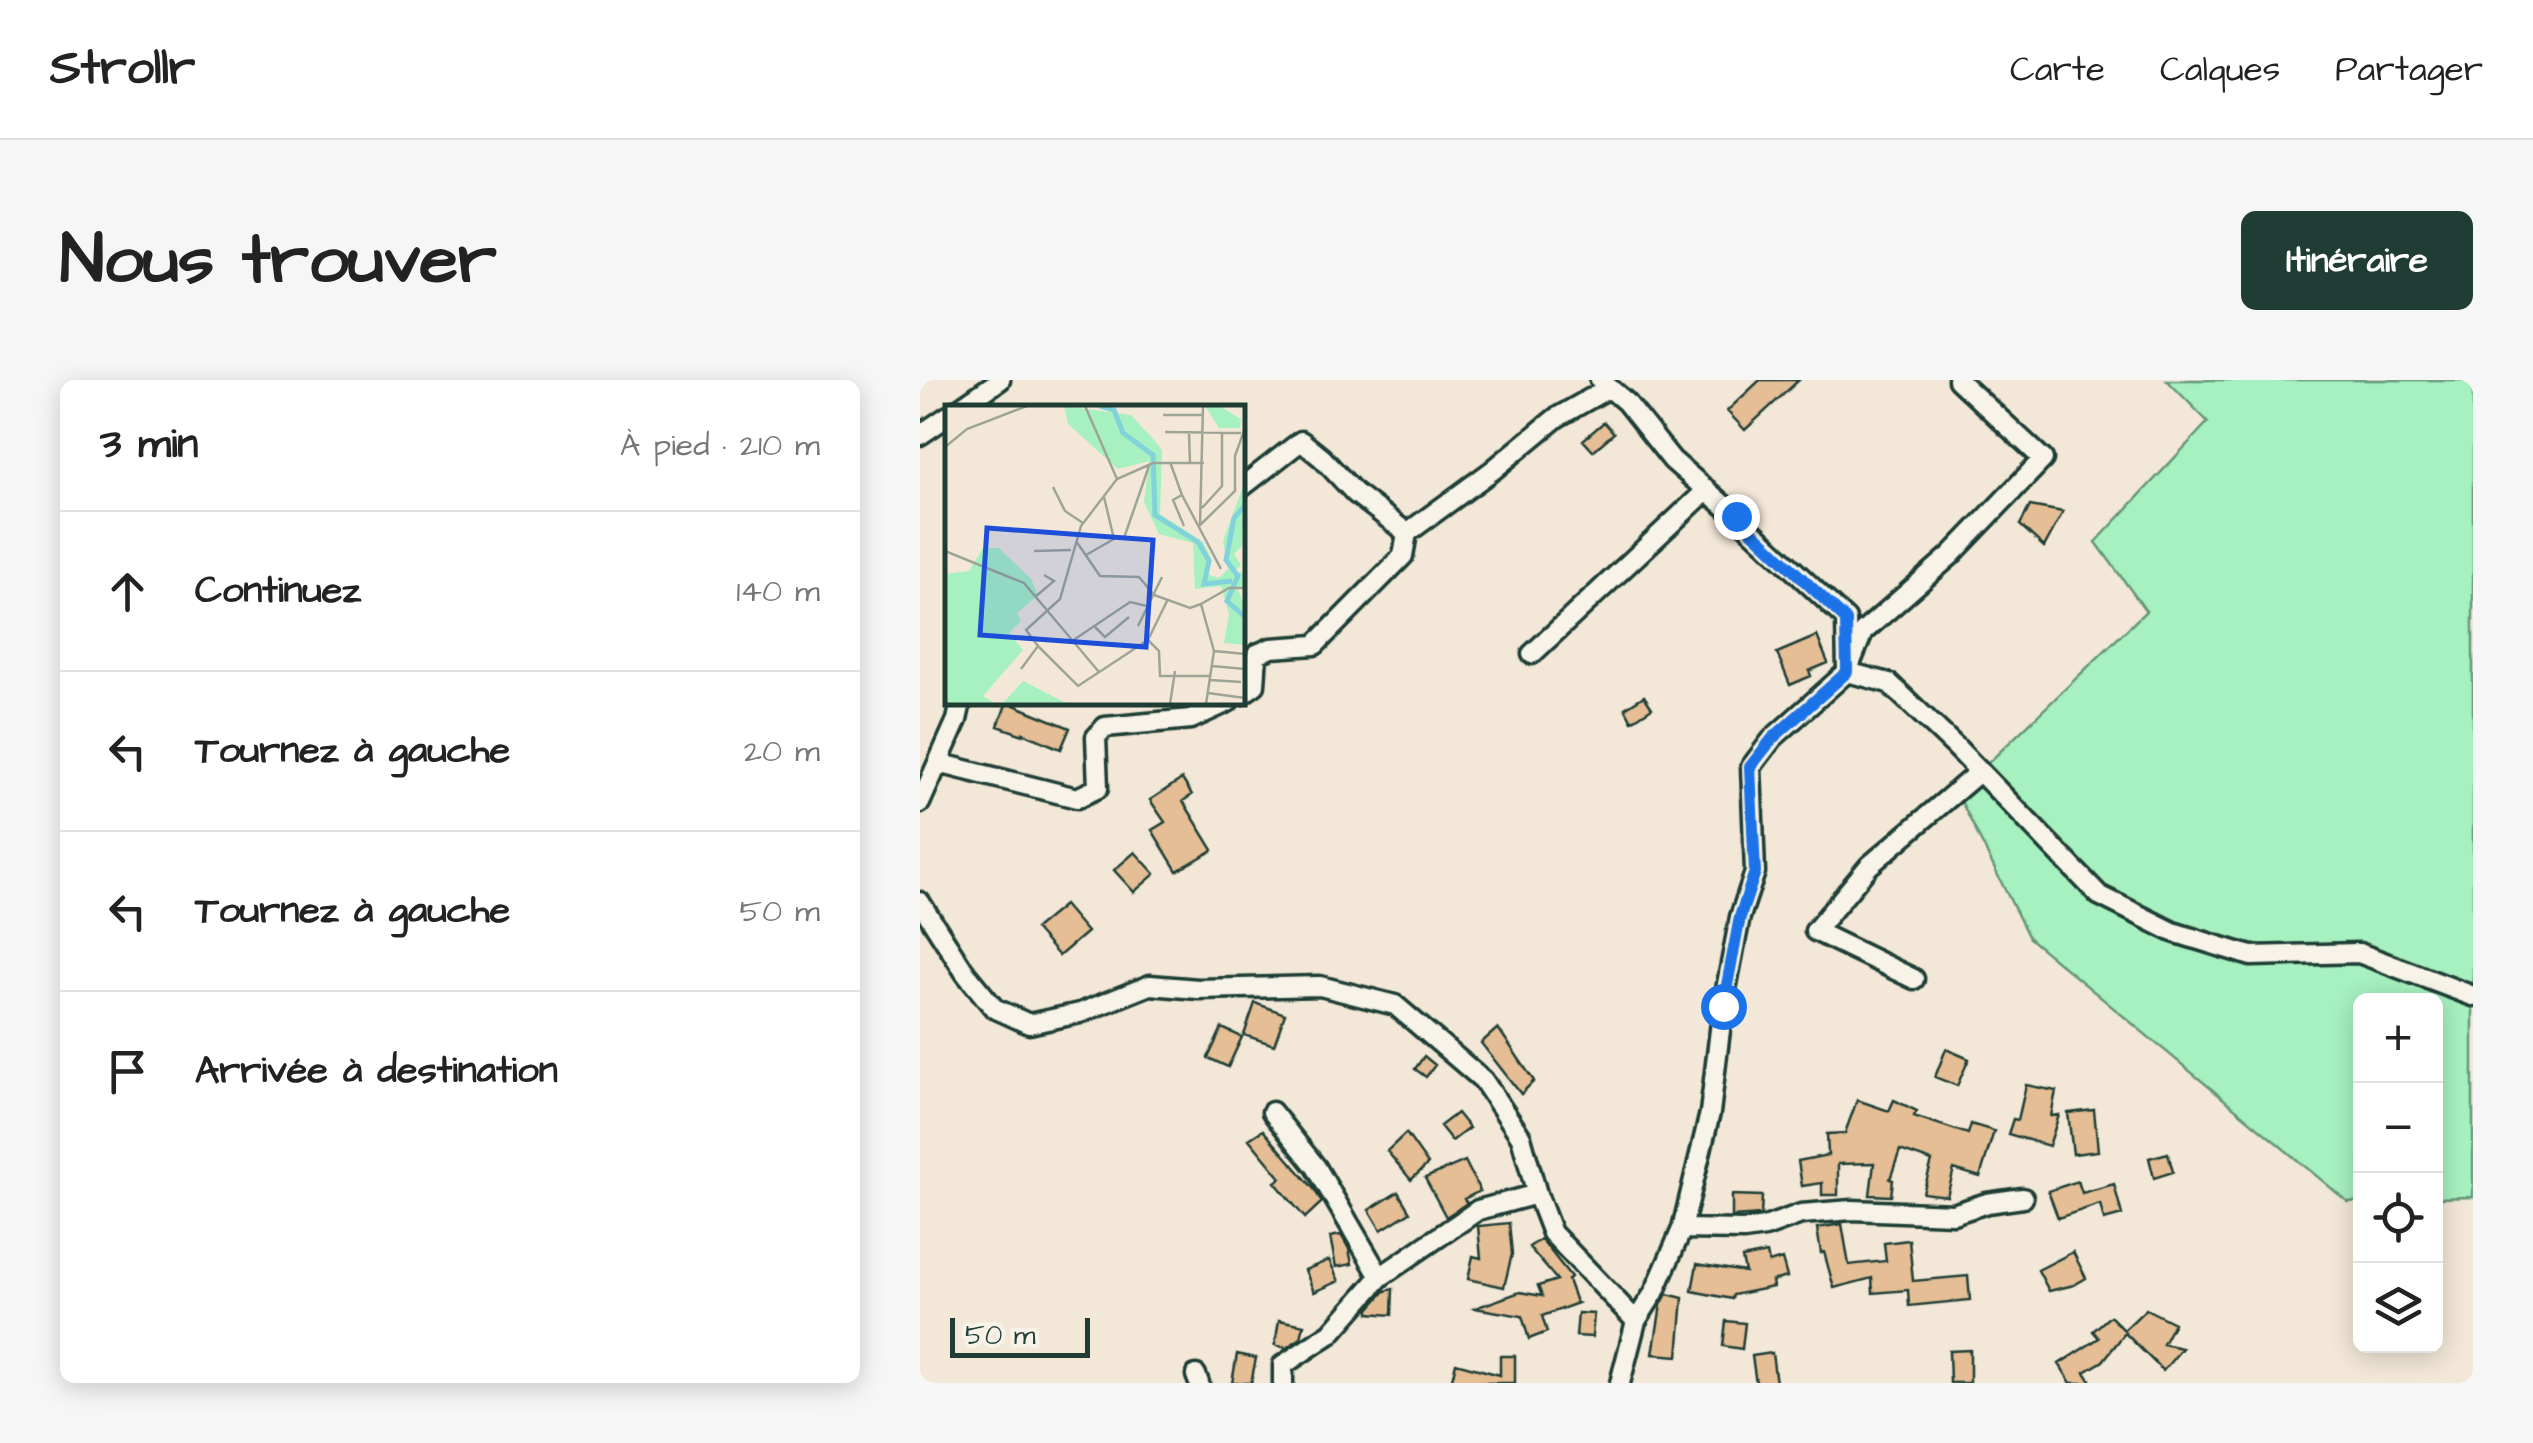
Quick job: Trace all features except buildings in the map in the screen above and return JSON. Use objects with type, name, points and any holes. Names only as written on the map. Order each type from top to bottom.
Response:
[{"type":"street","points":[[964,405],[1000,380]]},
{"type":"street","points":[[1620,1383],[1636,1321],[1654,1292],[1682,1228],[1710,1114],[1723,1006],[1740,917],[1755,872],[1750,767],[1773,738],[1847,672],[1863,632],[1951,555],[2044,459],[1958,380]]},
{"type":"street","points":[[1245,692],[1254,685],[1257,654],[1271,648],[1315,644],[1402,556],[1408,532],[1604,384],[1626,402],[1672,460],[1846,620],[1847,672]]},
{"type":"street","points":[[920,435],[945,418]]},
{"type":"street","points":[[1245,485],[1301,441],[1355,493],[1408,532]]},
{"type":"street","points":[[1532,654],[1706,490]]},
{"type":"street","points":[[1847,672],[1889,683],[2099,895],[2172,932],[2252,956],[2359,953],[2473,996]]},
{"type":"street","points":[[920,803],[960,705]]},
{"type":"street","points":[[938,763],[1077,798],[1098,788],[1096,738],[1105,726],[1191,719],[1221,705]]},
{"type":"street","points":[[1914,979],[1815,931],[1869,866],[1979,772]]},
{"type":"street","points":[[920,902],[966,974],[994,1008],[1029,1024],[1080,1014],[1150,985],[1198,989],[1320,986],[1395,1005],[1484,1080],[1521,1136],[1552,1233],[1636,1321]]},
{"type":"street","points":[[1272,1112],[1316,1167],[1380,1277]]},
{"type":"street","points":[[1283,1383],[1284,1365],[1331,1333],[1380,1277],[1478,1210],[1537,1194]]},
{"type":"street","points":[[1682,1228],[1744,1230],[1801,1214],[1852,1210],[1953,1214],[1987,1203],[2023,1198]]},
{"type":"green space","points":[[2167,380],[2473,380],[2473,1197],[2443,1198],[2443,993],[2353,993],[2353,1202],[2348,1202],[2029,938],[1957,793],[2146,611],[2096,542],[2208,422]]},
{"type":"route","points":[[1723,1006],[1740,917],[1755,872],[1750,767],[1773,738],[1847,672],[1846,620],[1736,516]]}]
